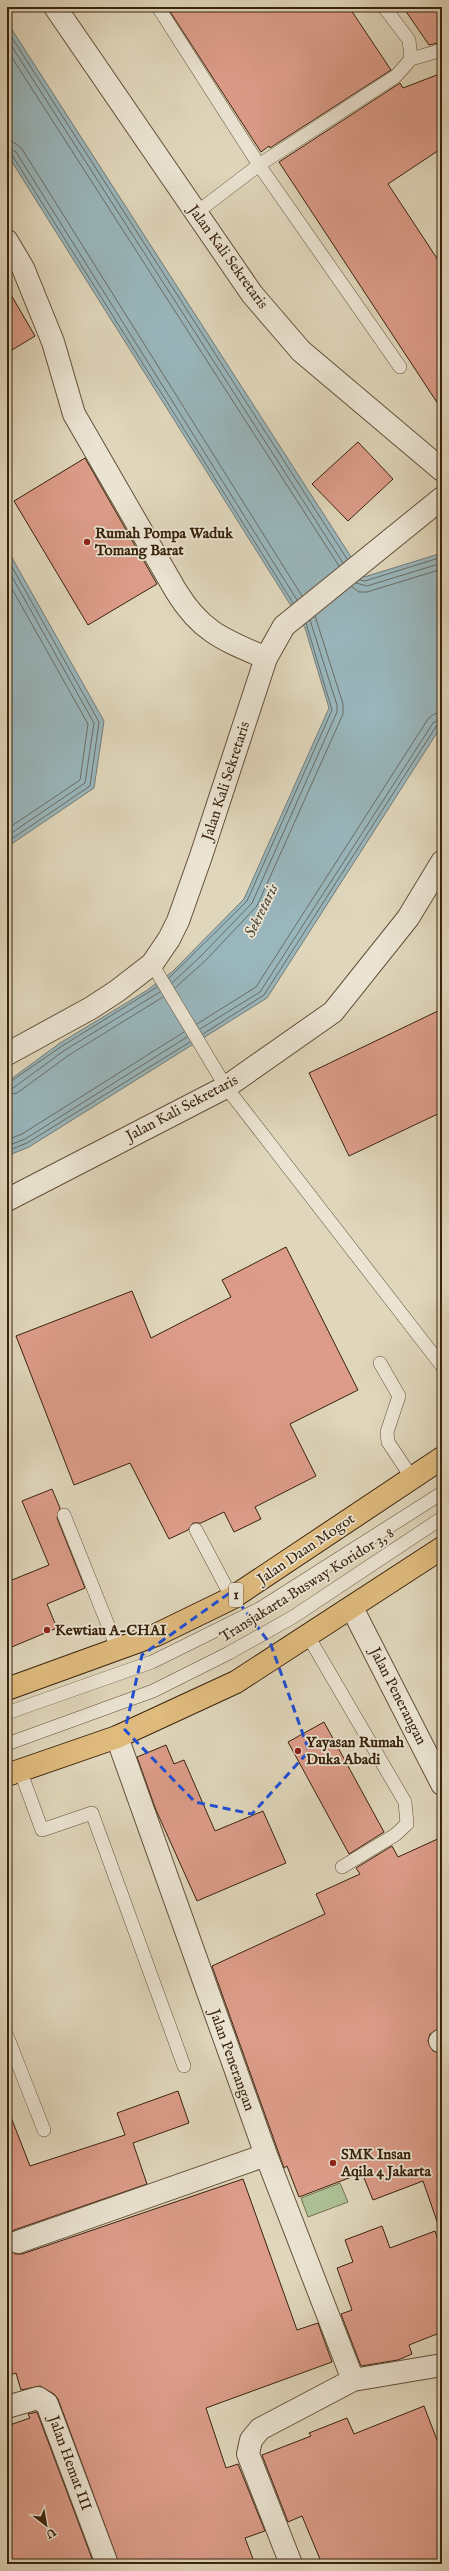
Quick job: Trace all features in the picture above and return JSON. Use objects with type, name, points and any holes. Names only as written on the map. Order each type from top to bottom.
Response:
[{"type":"highway","name":"Jalan Daan Mogot","points":[[7,1689],[156,1635],[232,1598],[442,1458]]},
{"type":"highway","points":[[14,1773],[117,1737],[236,1682],[352,1608],[442,1548]]},
{"type":"street","name":"Jalan Kali Sekretaris","points":[[55,7],[252,294],[301,350],[442,470]]},
{"type":"street","points":[[7,240],[23,268],[53,342],[74,414],[176,592],[188,610],[203,627],[233,644],[266,658]]},
{"type":"street","name":"Jalan Kali Sekretaris","points":[[7,1054],[91,1008],[153,966],[178,921],[266,658],[284,626],[442,498]]},
{"type":"street","name":"Jalan Kali Sekretaris","points":[[7,1200],[226,1087],[333,1012],[408,918],[442,862]]},
{"type":"street","name":"Jalan Penerangan","points":[[352,1608],[442,1784]]},
{"type":"street","name":"Jalan Penerangan","points":[[117,1737],[266,2155],[353,2380]]},
{"type":"street","points":[[18,2242],[266,2155]]},
{"type":"street","points":[[291,2564],[248,2454],[251,2440],[260,2429],[353,2380],[442,2365]]},
{"type":"street","name":"Jalan Hemat III","points":[[7,2406],[38,2398],[47,2404],[107,2564]]},
{"type":"lane","points":[[158,7],[259,165],[400,367]]},
{"type":"lane","points":[[384,7],[409,40],[411,59]]},
{"type":"lane","points":[[196,213],[259,165],[396,76],[411,59],[442,50]]},
{"type":"lane","points":[[153,966],[226,1087],[442,1366]]},
{"type":"lane","points":[[380,1363],[399,1396],[387,1432],[388,1442],[412,1478]]},
{"type":"lane","name":"Transjakarta Busway Koridor 3, 8","points":[[7,1713],[152,1662],[247,1615],[388,1529],[442,1493]]},
{"type":"lane","points":[[64,1515],[118,1650]]},
{"type":"lane","name":"Transjakarta Busway Koridor 3, 8","points":[[7,1744],[153,1691],[229,1653],[292,1617],[442,1518]]},
{"type":"lane","points":[[196,1530],[232,1598]]},
{"type":"lane","points":[[308,1636],[404,1802],[407,1824],[395,1835],[342,1867]]},
{"type":"lane","points":[[14,1773],[42,1830],[92,1813],[184,2066]]},
{"type":"lane","points":[[7,2036],[44,2130]]},
{"type":"highlighted area","points":[[231,1592],[271,1645],[309,1751],[252,1814],[195,1802],[125,1730],[142,1655]]},
{"type":"green space","points":[[340,2183],[348,2202],[308,2217],[301,2198]]},
{"type":"water","name":"Sekretaris","points":[[7,22],[364,577],[442,553],[442,725],[267,998],[29,1147],[7,1156],[7,1082],[60,1043],[146,991],[172,972],[244,899],[329,708],[305,628],[7,154]]},
{"type":"water","points":[[7,549],[104,721],[94,788],[7,847]]},
{"type":"building","points":[[167,7],[349,7],[391,70],[270,148],[269,146],[261,152]]},
{"type":"building","points":[[403,7],[442,7],[442,42],[429,45]]},
{"type":"building","points":[[442,73],[442,148],[388,184],[442,266],[442,410],[279,162],[400,83],[403,88]]},
{"type":"building","points":[[7,288],[35,336],[7,353]]},
{"type":"building","points":[[358,442],[393,479],[348,521],[312,484]]},
{"type":"building","name":"Rumah Pompa Waduk Tomang Barat","points":[[85,458],[157,584],[88,625],[14,501]]},
{"type":"building","points":[[442,1009],[442,1112],[349,1156],[309,1073]]},
{"type":"building","points":[[286,1247],[358,1390],[290,1424],[316,1476],[255,1507],[261,1519],[234,1532],[224,1512],[201,1523],[193,1523],[188,1530],[169,1539],[130,1463],[74,1485],[16,1336],[132,1291],[151,1338],[231,1297],[222,1280]]},
{"type":"building","points":[[52,1489],[60,1508],[57,1518],[85,1588],[47,1604],[57,1628],[7,1649],[7,1582],[49,1565],[22,1501]]},
{"type":"building","points":[[324,1722],[384,1832],[349,1854],[288,1742]]},
{"type":"building","points":[[166,1745],[174,1764],[184,1760],[215,1831],[263,1811],[286,1863],[197,1901],[156,1810],[137,1757]]},
{"type":"building","points":[[442,1837],[442,2028],[430,2034],[428,2041],[433,2051],[442,2053],[442,2226],[439,2227],[423,2181],[373,2200],[362,2173],[299,2197],[287,2166],[284,2168],[212,1966],[325,1914],[316,1894],[360,1874],[356,1868],[392,1846],[398,1857]]},
{"type":"building","points":[[178,2091],[189,2123],[133,2143],[147,2184],[14,2230],[7,2237],[7,2112],[9,2112],[30,2166],[125,2135],[117,2113]]},
{"type":"building","points":[[243,2179],[297,2330],[318,2323],[332,2362],[206,2408],[226,2468],[238,2464],[265,2531],[245,2538],[255,2564],[119,2564],[58,2399],[54,2394],[40,2386],[21,2390],[16,2373],[7,2376],[7,2247],[15,2254],[22,2254]]},
{"type":"building","points":[[382,2226],[390,2248],[435,2231],[442,2251],[442,2332],[409,2345],[412,2354],[398,2360],[361,2366],[341,2314],[352,2310],[337,2268],[353,2262],[345,2240]]},
{"type":"building","points":[[424,2406],[442,2453],[442,2564],[322,2564],[302,2516],[288,2522],[262,2455],[311,2436],[309,2433],[347,2418],[354,2434]]},
{"type":"building","points":[[37,2412],[94,2564],[7,2564],[7,2426],[30,2418],[28,2414]]},
{"type":"place","name":"Rumah Pompa Waduk Tomang Barat","points":[[87,542]]},
{"type":"place","name":"Kewtiau A-CHAI","points":[[47,1630]]},
{"type":"place","name":"Yayasan Rumah Duka Abadi","points":[[298,1751]]},
{"type":"place","name":"SMK Insan Aqila 4 Jakarta","points":[[333,2163]]}]
